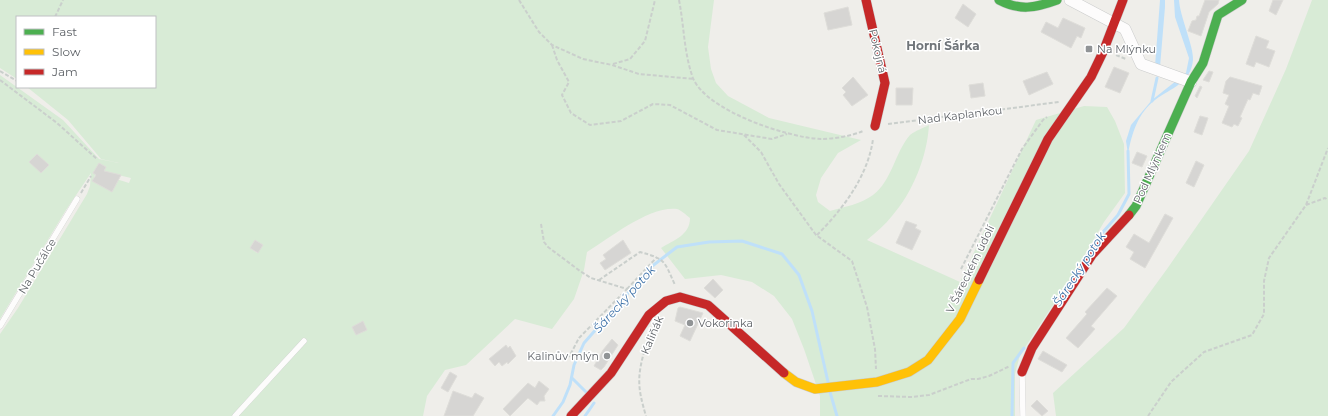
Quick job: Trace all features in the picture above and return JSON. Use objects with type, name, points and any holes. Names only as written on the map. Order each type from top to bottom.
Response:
[{"type":"street","name":"Pokojná","points":[[866,0],[885,83],[875,126]]},
{"type":"street","points":[[999,0],[1012,8],[1033,9],[1057,0]]},
{"type":"street","points":[[1070,0],[1125,29],[1141,64],[1186,79]]},
{"type":"street","name":"V Šáreckém údolí","points":[[680,297],[708,305],[782,372],[796,382],[815,389],[877,382],[909,372],[928,360],[960,318],[1048,139],[1076,101],[1091,77],[1103,52],[1123,0]]},
{"type":"street","name":"Pod Mlýnkem","points":[[1022,372],[1032,348],[1092,255],[1121,225],[1136,206],[1186,79],[1203,63],[1218,15],[1242,0]]},
{"type":"street","points":[[571,416],[596,391],[627,351],[649,315],[666,301],[680,297]]},
{"type":"lane","name":"Na Pučálce","points":[[0,326],[78,199]]},
{"type":"lane","points":[[235,416],[304,341]]},
{"type":"lane","name":"Pod Mlýnkem","points":[[1022,372],[1023,416]]},
{"type":"path","points":[[55,16],[63,0]]},
{"type":"path","points":[[519,0],[539,32],[552,45],[583,59],[612,65],[639,74],[694,79]]},
{"type":"path","points":[[612,65],[630,59],[644,41],[655,0]]},
{"type":"path","points":[[679,0],[694,79],[703,93],[730,111],[788,134]]},
{"type":"path","points":[[552,45],[556,60],[569,82],[562,95],[571,113],[590,125],[621,121],[654,104],[670,105],[717,130],[772,139],[788,134]]},
{"type":"path","points":[[1103,52],[1114,54],[1141,64]]},
{"type":"path","points":[[0,71],[16,80]]},
{"type":"path","points":[[0,80],[57,123],[97,159]]},
{"type":"path","name":"Nad Kaplankou","points":[[788,134],[822,139],[861,132],[875,126],[1076,101]]},
{"type":"path","points":[[961,268],[1022,149],[1043,120],[1050,116]]},
{"type":"path","points":[[816,235],[850,197],[871,152],[875,126]]},
{"type":"path","points":[[744,134],[761,152],[779,184],[816,235],[852,261],[867,307],[875,349],[877,382]]},
{"type":"path","points":[[1148,416],[1171,382],[1204,352],[1252,335],[1264,314],[1264,281],[1269,258],[1306,205],[1328,148]]},
{"type":"path","points":[[78,199],[91,176]]},
{"type":"path","points":[[1306,205],[1325,198],[1328,200]]},
{"type":"path","points":[[541,224],[544,242],[548,247],[580,271],[599,280],[627,289]]},
{"type":"path","points":[[599,280],[640,252],[658,257],[665,262],[680,297]]},
{"type":"path","points":[[569,357],[579,338],[658,257]]},
{"type":"path","name":"Kaliňák","points":[[646,343],[639,366],[638,391],[646,416]]},
{"type":"path","points":[[874,396],[912,397],[929,395],[971,380],[989,376],[1005,368]]},
{"type":"green space","points":[[0,0],[714,0],[708,47],[711,69],[716,83],[728,96],[769,118],[861,140],[838,153],[821,178],[816,195],[818,202],[830,211],[858,203],[873,195],[885,182],[910,135],[929,125],[928,137],[918,174],[900,207],[867,240],[960,282],[1036,120],[1084,106],[1107,107],[1115,121],[1124,144],[1125,193],[1104,222],[1074,273],[1020,355],[1015,374],[1015,416],[820,416],[820,396],[792,319],[774,296],[752,282],[721,275],[685,279],[661,248],[684,233],[689,224],[690,218],[682,211],[677,209],[666,209],[654,212],[630,224],[587,252],[584,270],[574,299],[552,329],[515,319],[466,365],[445,370],[427,396],[423,416],[0,416],[0,334],[18,308],[87,194],[90,186],[91,173],[66,210],[0,319],[0,75],[16,86],[16,88],[18,88],[63,120],[99,159],[119,163],[101,159],[68,120],[28,88],[156,88],[156,16],[16,16],[16,78],[0,68]],"holes":[[[99,163],[106,167],[101,177],[115,185],[112,192],[93,181]],[[114,174],[131,178],[129,183],[113,178]],[[255,240],[263,245],[257,253],[250,248]]]},
{"type":"green space","points":[[1312,0],[1328,0],[1328,416],[1056,416],[1053,393],[1124,328],[1249,151],[1286,69]]},
{"type":"water","points":[[1160,0],[1165,0],[1165,7],[1160,67],[1155,66]]},
{"type":"water","points":[[1174,0],[1179,0],[1193,54],[1191,68],[1184,80],[1155,100],[1144,111],[1134,131],[1128,154],[1126,141],[1131,125],[1152,100],[1186,73],[1189,58],[1175,17]]},
{"type":"building","points":[[1205,0],[1219,0],[1218,4],[1209,12],[1201,36],[1188,31],[1192,21],[1196,20],[1197,16],[1199,16]]},
{"type":"building","points":[[1273,0],[1283,0],[1276,15],[1269,11]]},
{"type":"building","points":[[963,4],[976,14],[968,27],[955,18]]},
{"type":"building","points":[[848,7],[852,25],[828,30],[824,13]]},
{"type":"building","points":[[1063,18],[1085,28],[1081,38],[1077,36],[1071,48],[1041,32],[1046,22],[1058,28]]},
{"type":"building","points":[[1256,36],[1269,41],[1266,48],[1275,51],[1269,67],[1256,62],[1254,67],[1246,64]]},
{"type":"building","points":[[1114,67],[1129,73],[1120,93],[1105,87]]},
{"type":"building","points":[[1209,71],[1213,72],[1209,82],[1203,80]]},
{"type":"building","points":[[1047,72],[1053,84],[1029,95],[1023,81]]},
{"type":"building","points":[[853,77],[868,95],[852,106],[843,95],[846,92],[842,88]]},
{"type":"building","points":[[1230,77],[1262,86],[1259,95],[1253,93],[1250,100],[1248,99],[1240,117],[1242,118],[1238,126],[1234,124],[1232,127],[1222,123],[1229,106],[1225,104],[1229,95],[1223,93],[1226,81]]},
{"type":"building","points":[[983,83],[985,96],[971,98],[969,85]]},
{"type":"building","points":[[1200,86],[1202,87],[1197,98],[1195,96]]},
{"type":"building","points":[[896,88],[913,88],[912,105],[896,105]]},
{"type":"building","points":[[1200,116],[1208,118],[1202,135],[1194,132]]},
{"type":"building","points":[[1137,152],[1147,156],[1142,167],[1132,163]]},
{"type":"building","points":[[37,154],[49,165],[41,173],[29,162]]},
{"type":"building","points":[[1196,161],[1204,165],[1194,187],[1186,183]]},
{"type":"building","points":[[99,163],[106,167],[104,171],[121,175],[112,192],[92,181],[96,175],[93,173]]},
{"type":"building","points":[[1165,214],[1173,218],[1145,268],[1130,259],[1134,252],[1126,247],[1134,234],[1149,243]]},
{"type":"building","points":[[906,221],[917,225],[915,228],[921,231],[912,250],[896,243]]},
{"type":"building","points":[[255,240],[263,245],[258,253],[250,248]]},
{"type":"building","points":[[623,240],[631,253],[605,270],[600,263],[606,259],[603,255]]},
{"type":"building","points":[[713,279],[723,290],[715,298],[704,288]]},
{"type":"building","points":[[1107,288],[1117,296],[1091,326],[1095,329],[1078,348],[1066,338],[1087,314],[1085,312]]},
{"type":"building","name":"Vokorinka","points":[[680,307],[703,313],[690,341],[680,336],[685,325],[675,321],[678,308]]},
{"type":"building","points":[[363,321],[367,330],[356,335],[352,327]]},
{"type":"building","name":"Kalinův mlýn","points":[[612,339],[618,345],[601,370],[594,366],[603,350]]},
{"type":"building","points":[[506,345],[508,348],[510,346],[516,356],[508,364],[507,362],[502,366],[499,362],[495,366],[489,359]]},
{"type":"building","points":[[1043,351],[1067,365],[1062,372],[1038,359]]},
{"type":"building","points":[[450,372],[457,376],[448,392],[441,388]]},
{"type":"building","points":[[539,381],[549,389],[544,396],[545,401],[540,401],[537,405],[528,398],[510,416],[503,409],[528,383],[535,388]]},
{"type":"building","points":[[453,391],[472,398],[475,393],[484,398],[473,416],[444,416]]},
{"type":"building","points":[[1037,400],[1048,411],[1042,416],[1031,406]]},
{"type":"waterway","name":"Šárecký potok","points":[[1152,101],[1157,78]]},
{"type":"waterway","name":"Šárecký potok","points":[[1096,240],[1118,215],[1129,194],[1128,151]]},
{"type":"waterway","name":"Šárecký potok","points":[[553,416],[563,402],[570,385],[574,365],[584,343],[651,267],[677,247],[709,242],[742,241],[782,254],[799,275],[812,311],[828,382]]},
{"type":"waterway","name":"Šárecký potok","points":[[1012,416],[1013,363],[1024,348]]},
{"type":"waterway","points":[[572,378],[586,392]]},
{"type":"waterway","name":"Šárecký potok","points":[[830,392],[837,416]]},
{"type":"waterway","points":[[585,416],[594,403]]},
{"type":"traffic: fast","points":[[999,0],[1021,7],[1042,5],[1057,0]]},
{"type":"traffic: fast","points":[[1129,215],[1136,206],[1191,82],[1203,63],[1218,15],[1242,0]]},
{"type":"traffic: slow","points":[[784,373],[796,382],[815,389],[877,382],[909,372],[928,360],[960,319],[979,280]]},
{"type":"traffic: jam","points":[[866,0],[885,83],[875,126]]},
{"type":"traffic: jam","points":[[979,280],[1048,139],[1091,77],[1103,52],[1123,0]]},
{"type":"traffic: jam","points":[[1022,372],[1032,348],[1092,255],[1129,215]]},
{"type":"traffic: jam","points":[[571,416],[611,373],[649,315],[666,301],[680,297],[708,305],[784,373]]},
{"type":"place","name":"Na Mlýnku","points":[[1089,49]]},
{"type":"place","name":"Vokorinka","points":[[690,323]]},
{"type":"place","name":"Kalinův mlýn","points":[[607,356]]},
{"type":"district","name":"Horní Šárka","points":[[943,45]]}]
